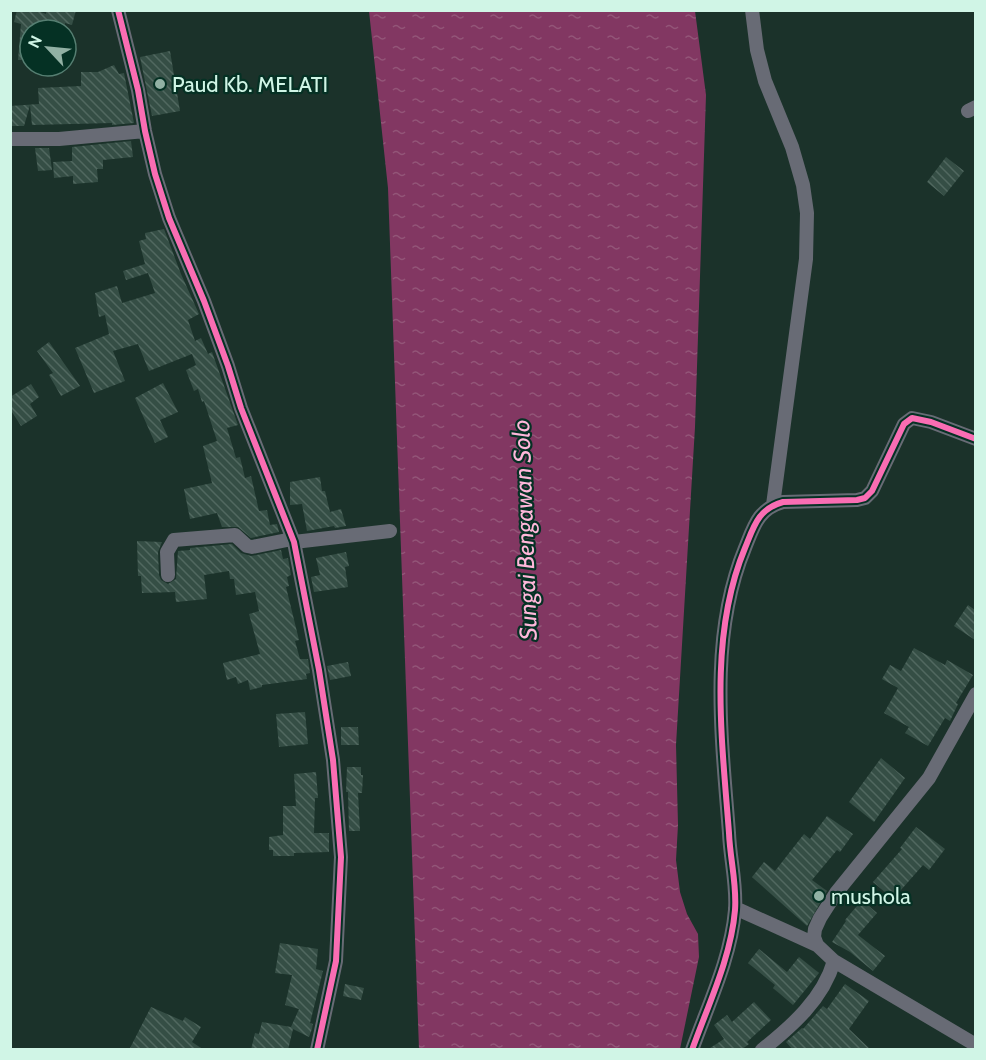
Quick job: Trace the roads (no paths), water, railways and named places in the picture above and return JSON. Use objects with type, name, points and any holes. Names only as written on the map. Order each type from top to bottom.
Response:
[{"type":"street","points":[[118,10],[138,90],[155,174],[169,218],[204,301],[241,408],[293,541],[324,704],[338,806],[341,857],[336,961],[318,1050]]},
{"type":"street","points":[[752,10],[757,50],[765,81],[792,147],[803,185],[807,213],[806,259],[773,505]]},
{"type":"street","points":[[10,140],[59,139],[145,131]]},
{"type":"street","points":[[692,1050],[732,933],[735,908],[723,744],[722,652],[728,604],[739,564],[756,523],[762,512],[783,502],[865,498],[872,491],[904,424],[912,418],[931,422],[975,439]]},
{"type":"street","points":[[168,576],[167,552],[174,540],[235,535],[247,546],[252,547],[390,531]]},
{"type":"street","points":[[817,945],[815,929],[820,918],[836,893],[929,777],[975,694]]},
{"type":"street","points":[[735,908],[817,945],[834,961],[975,1045]]},
{"type":"street","points":[[762,1050],[783,1033],[821,992],[834,961]]},
{"type":"water","name":"Sungai Bengawan Solo","points":[[369,11],[695,11],[706,95],[695,427],[676,745],[678,825],[676,860],[680,892],[687,914],[698,934],[699,957],[680,1049],[419,1049],[388,188]]},
{"type":"place","name":"Paud Kb. MELATI","points":[[160,84]]},
{"type":"place","name":"mushola","points":[[819,896]]}]
